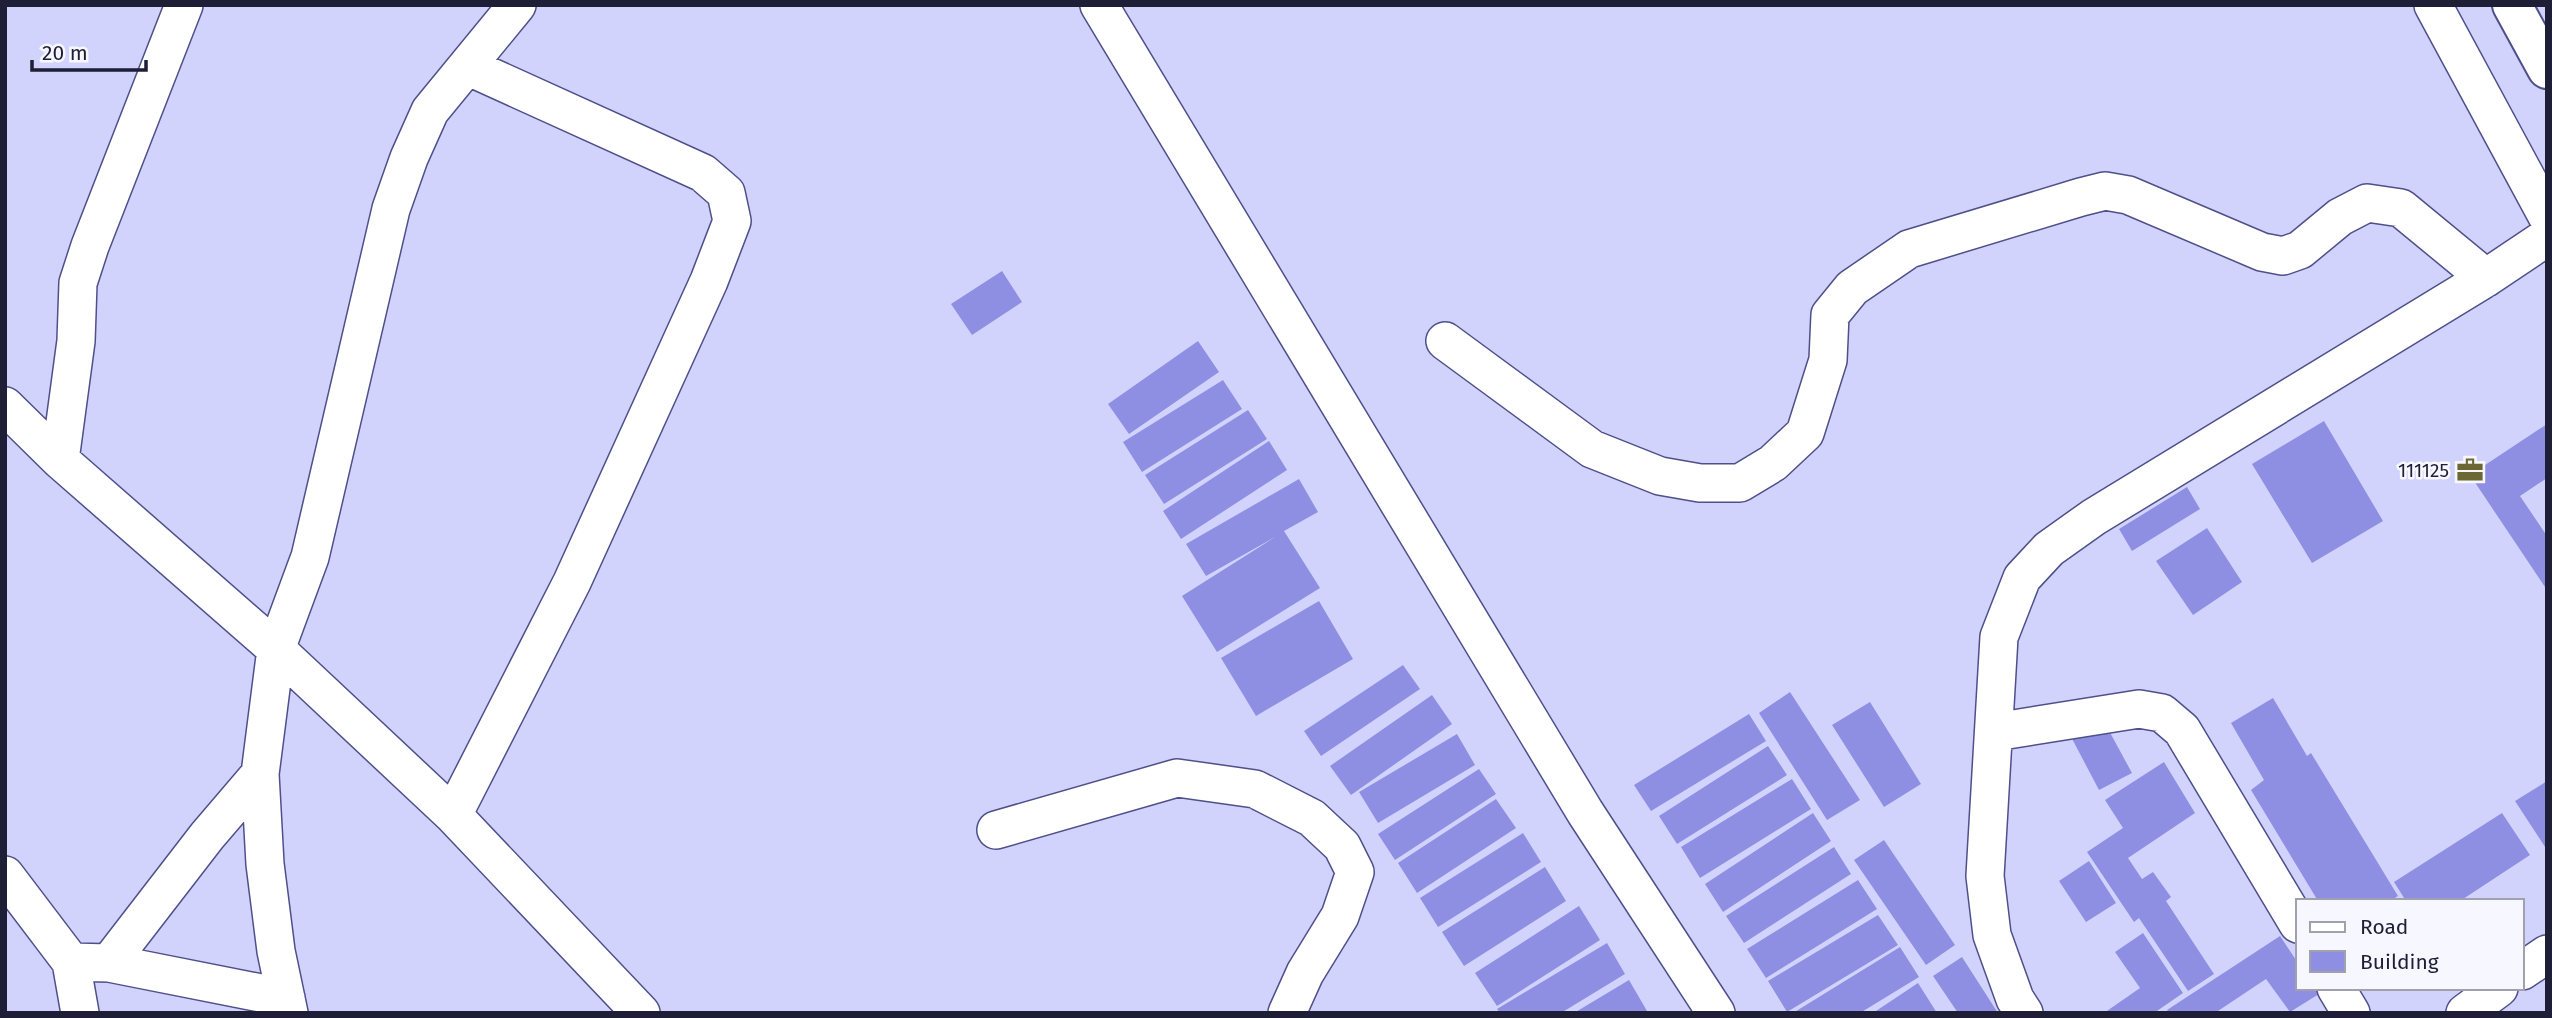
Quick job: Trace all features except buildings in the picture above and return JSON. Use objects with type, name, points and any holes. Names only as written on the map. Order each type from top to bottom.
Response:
[{"type":"main road","points":[[2512,5],[2547,69]]},
{"type":"street","points":[[60,460],[76,341],[78,283],[184,5]]},
{"type":"street","points":[[71,962],[108,963],[288,1005],[265,864],[260,774],[276,649],[313,545],[391,209],[409,158],[430,111],[517,5]]},
{"type":"street","points":[[1099,5],[1585,812],[1716,1013]]},
{"type":"street","points":[[2433,5],[2547,216]]},
{"type":"street","points":[[453,815],[572,582],[709,281],[732,221],[726,193],[703,173],[467,66]]},
{"type":"street","points":[[1445,341],[1592,449],[1660,477],[1700,483],[1740,483],[1773,463],[1805,433],[1828,360],[1830,315],[1852,288],[1909,249],[2081,197],[2105,191],[2128,195],[2262,252],[2283,256],[2300,250],[2340,217],[2367,202],[2401,208],[2486,278]]},
{"type":"street","points":[[2024,1013],[2015,999],[1992,936],[1985,876],[1999,637],[2022,578],[2049,549],[2094,517],[2486,278],[2547,237]]},
{"type":"street","points":[[5,406],[60,460],[276,649],[453,815],[641,1013]]},
{"type":"street","points":[[1995,732],[2139,709],[2162,713],[2182,730],[2296,921]]},
{"type":"street","points":[[108,963],[207,836],[260,774]]},
{"type":"street","points":[[996,830],[1177,778],[1255,789],[1312,818],[1342,846],[1356,872],[1340,916],[1305,974],[1286,1013]]},
{"type":"street","points":[[5,875],[71,962],[80,1013]]},
{"type":"street","points":[[2524,970],[2547,954]]},
{"type":"street","points":[[2337,990],[2351,1013]]},
{"type":"street","points":[[2465,1013],[2496,990]]},
{"type":"place","name":"111125","points":[[2470,470]]}]
